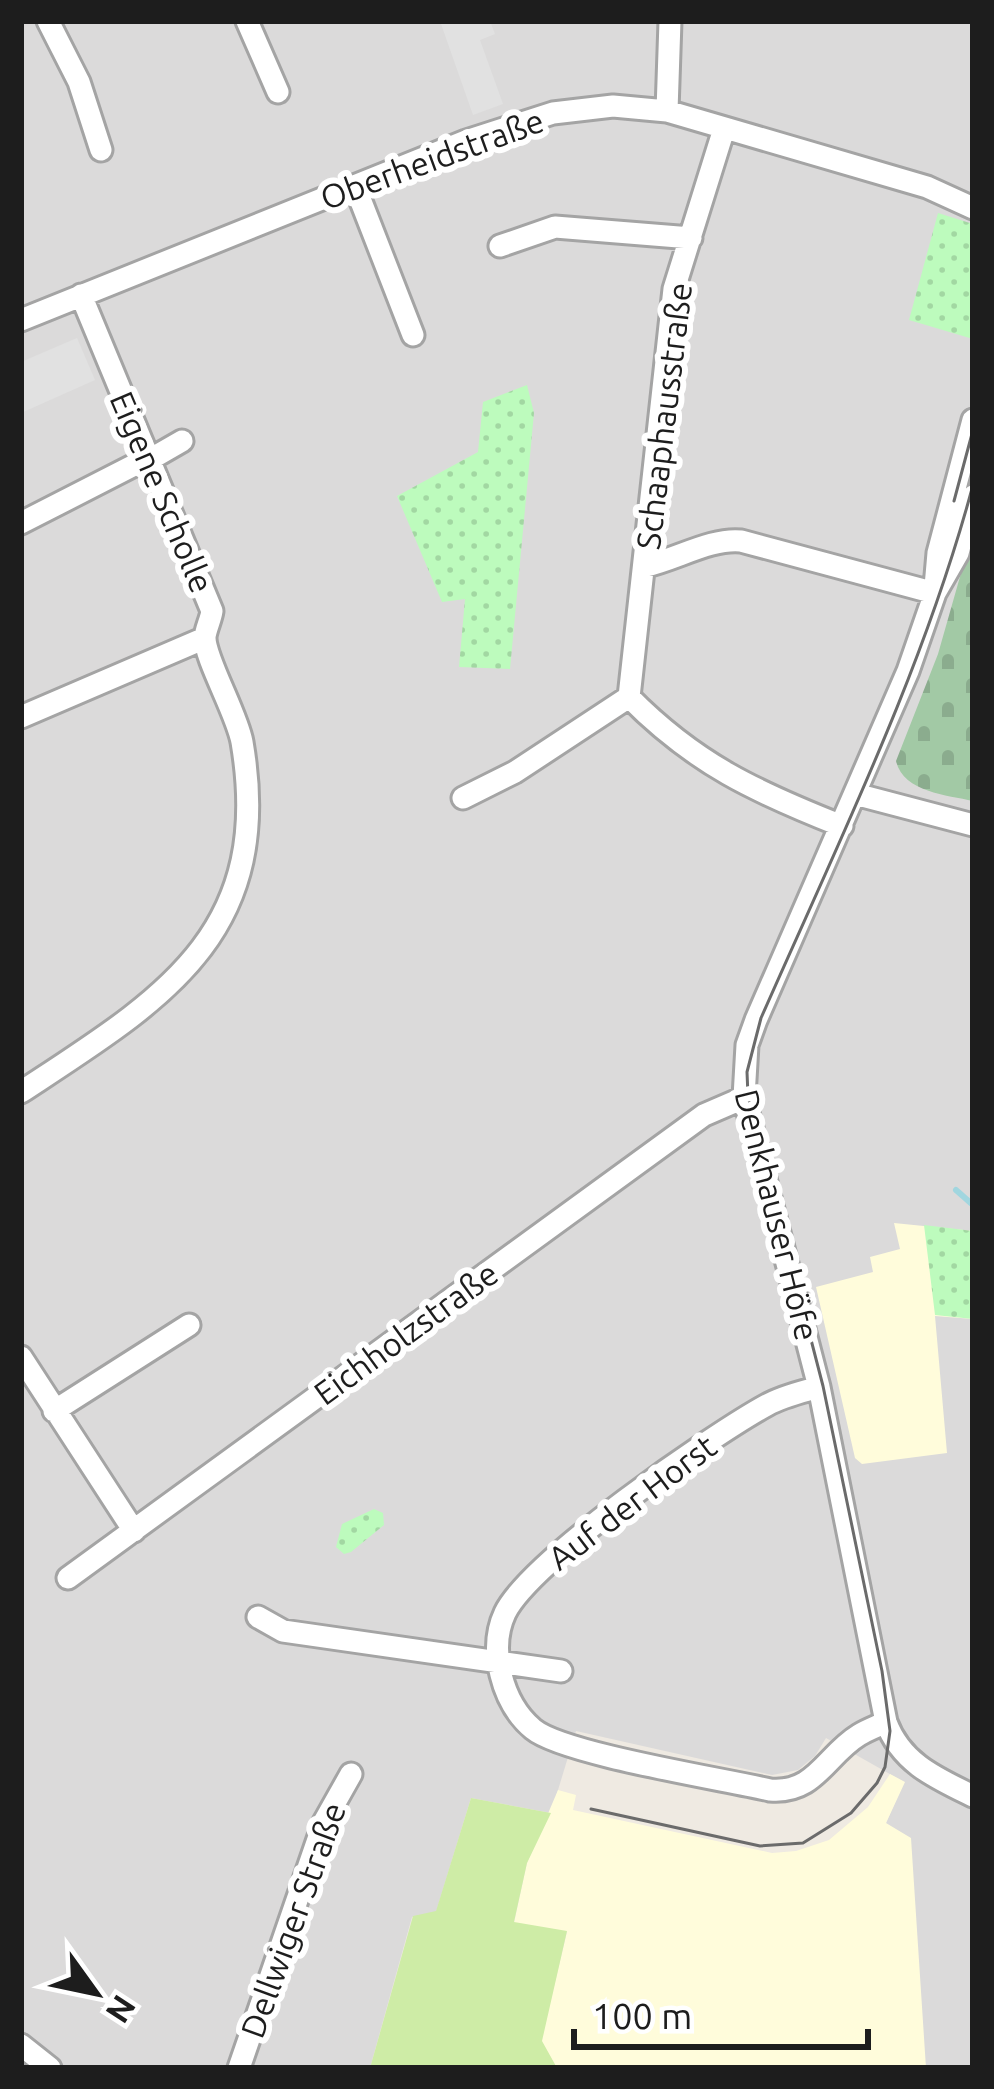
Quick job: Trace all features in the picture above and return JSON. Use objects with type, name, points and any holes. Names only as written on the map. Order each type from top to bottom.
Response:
[{"type":"street","points":[[48,21],[79,82],[101,150]]},
{"type":"street","points":[[247,21],[278,92]]},
{"type":"street","points":[[667,111],[670,21]]},
{"type":"street","name":"Oberheidstraße","points":[[21,320],[466,141],[553,113],[613,106],[667,111],[926,187],[973,208]]},
{"type":"street","name":"Schaaphausstraße","points":[[629,698],[674,289],[724,129]]},
{"type":"street","points":[[355,186],[413,335]]},
{"type":"street","name":"Oberheidstraße","points":[[926,187],[973,191]]},
{"type":"street","points":[[500,246],[555,227],[691,238]]},
{"type":"street","name":"Eigene Scholle","points":[[21,1092],[105,1039],[174,984],[201,950],[232,892],[247,836],[248,779],[240,732],[205,638],[212,611],[81,295]]},
{"type":"street","name":"Denkhauser Höfe","points":[[935,593],[938,553],[973,420]]},
{"type":"street","points":[[21,523],[182,441]]},
{"type":"street","name":"Denkhauser Höfe","points":[[886,1722],[819,1387],[746,1096],[747,1045],[908,671],[935,593],[958,553],[973,496]]},
{"type":"street","name":"Schaaphausstraße","points":[[646,566],[726,540],[741,541],[935,593]]},
{"type":"street","points":[[21,717],[205,638]]},
{"type":"street","points":[[463,799],[515,772],[629,698],[693,755],[733,779],[842,826]]},
{"type":"street","points":[[855,794],[973,825]]},
{"type":"street","name":"Eichholzstraße","points":[[68,1578],[704,1114],[746,1096]]},
{"type":"street","points":[[55,1411],[189,1325]]},
{"type":"street","points":[[21,1357],[134,1532]]},
{"type":"street","name":"Auf der Horst","points":[[497,1664],[504,1615],[532,1576],[652,1481],[770,1403],[819,1387]]},
{"type":"street","points":[[257,1617],[283,1631],[561,1671]]},
{"type":"street","points":[[497,1664],[521,1718],[554,1742],[783,1791],[806,1784],[858,1736],[886,1722],[894,1743],[915,1764],[973,1796]]},
{"type":"street","name":"Dellwiger Straße","points":[[239,2068],[324,1822],[350,1774]]},
{"type":"street","points":[[21,2045],[50,2068]]},
{"type":"shaded area","points":[[21,21],[973,21],[973,2068],[926,2068],[886,1823],[904,1782],[826,1738],[798,1770],[772,1775],[576,1731],[551,1813],[471,1798],[436,1912],[412,1917],[370,2068],[21,2068]]},
{"type":"shaded area","points":[[440,21],[490,21],[495,34],[480,40],[503,104],[473,115]]},
{"type":"shaded area","points":[[77,338],[95,380],[21,413],[21,362]]},
{"type":"shaded area","points":[[894,1223],[973,1231],[973,1319],[935,1316],[947,1453],[862,1464],[855,1458],[816,1287],[873,1272],[870,1257],[900,1249]]},
{"type":"shaded area","points":[[890,1774],[905,1782],[886,1823],[911,1838],[926,2068],[557,2068],[541,2041],[567,1932],[514,1923],[527,1863],[558,1790],[576,1795],[573,1810],[772,1853],[829,1840],[868,1807]]},
{"type":"green space","points":[[938,213],[973,224],[973,339],[909,320]]},
{"type":"green space","points":[[527,385],[534,413],[510,669],[459,667],[465,599],[442,602],[397,496],[478,452],[483,402]]},
{"type":"green space","points":[[973,531],[973,801],[917,786],[896,761],[938,654]]},
{"type":"green space","points":[[924,1225],[973,1231],[973,1319],[935,1315]]},
{"type":"green space","points":[[374,1509],[383,1513],[384,1525],[344,1554],[336,1547],[342,1524]]},
{"type":"green space","points":[[471,1798],[551,1813],[527,1863],[514,1922],[567,1931],[542,2041],[557,2068],[370,2068],[413,1916],[436,1911]]},
{"type":"waterway","points":[[956,1190],[973,1205]]},
{"type":"tram line","points":[[954,501],[973,430]]},
{"type":"tram line","points":[[591,1809],[760,1846],[803,1843],[851,1813],[885,1767],[890,1731],[882,1671],[823,1386],[748,1096],[747,1072],[761,1018],[849,821],[930,622],[973,485]]}]
